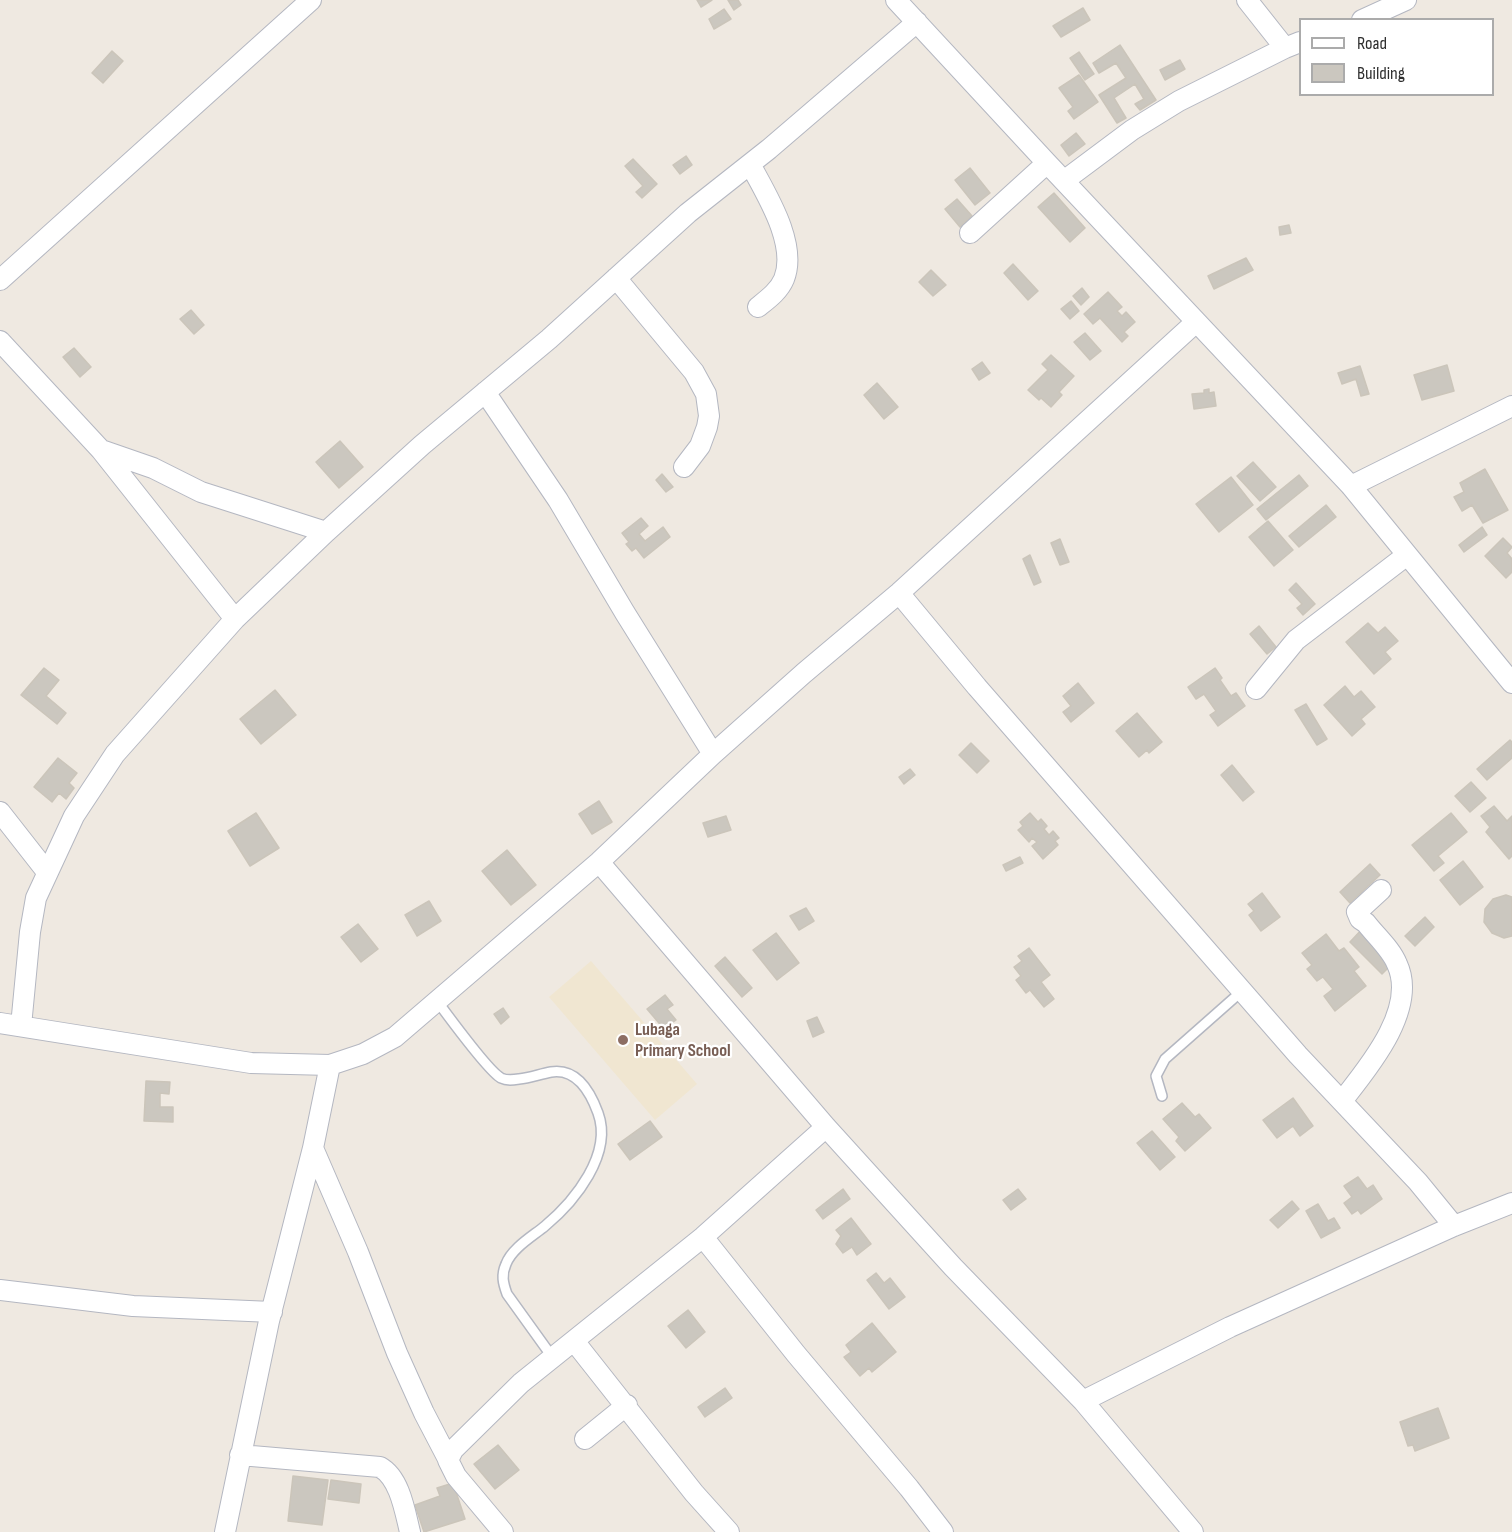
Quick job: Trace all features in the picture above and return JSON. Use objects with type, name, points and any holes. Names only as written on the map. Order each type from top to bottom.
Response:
[{"type":"street","points":[[0,280],[311,0]]},
{"type":"street","points":[[896,0],[1047,164],[1065,180],[1351,486],[1512,683]]},
{"type":"street","points":[[1065,180],[1132,130],[1170,107],[1293,45],[1247,0]]},
{"type":"street","points":[[1366,18],[1406,0]]},
{"type":"street","points":[[21,1026],[30,932],[36,898],[74,816],[115,754],[236,619],[326,532],[422,445],[549,339],[688,213],[750,164],[917,22]]},
{"type":"street","points":[[750,164],[774,210],[784,238],[787,257],[784,279],[773,295],[758,307]]},
{"type":"street","points":[[970,233],[1047,164]]},
{"type":"street","points":[[616,278],[694,372],[706,394],[709,416],[707,427],[700,446],[684,468]]},
{"type":"street","points":[[0,1023],[251,1063],[330,1065],[363,1054],[395,1037],[600,862],[713,754],[899,593],[1196,322]]},
{"type":"street","points":[[0,341],[101,450],[236,619]]},
{"type":"street","points":[[485,392],[558,500],[713,754]]},
{"type":"street","points":[[1351,486],[1512,406]]},
{"type":"street","points":[[101,450],[153,468],[201,492],[326,532]]},
{"type":"street","points":[[1256,689],[1296,640],[1407,555]]},
{"type":"street","points":[[899,593],[977,687],[1242,991],[1418,1182],[1455,1226]]},
{"type":"street","points":[[0,812],[47,872]]},
{"type":"street","points":[[600,862],[826,1127],[953,1268],[1083,1401],[1193,1532]]},
{"type":"street","points":[[1342,1101],[1374,1060],[1389,1032],[1401,1001],[1402,977],[1398,965],[1366,923],[1360,919],[1357,912],[1381,890]]},
{"type":"street","points":[[225,1532],[272,1312],[313,1148],[330,1065]]},
{"type":"street","points":[[448,1459],[453,1450],[521,1383],[703,1237],[826,1127]]},
{"type":"street","points":[[313,1148],[424,1413],[456,1476],[503,1532]]},
{"type":"street","points":[[1083,1401],[1230,1327],[1455,1226],[1512,1203]]},
{"type":"street","points":[[703,1237],[943,1532]]},
{"type":"street","points":[[0,1290],[132,1306],[272,1312]]},
{"type":"street","points":[[574,1341],[694,1492],[729,1532]]},
{"type":"street","points":[[585,1439],[627,1405]]},
{"type":"street","points":[[240,1455],[380,1467],[393,1481],[410,1532]]},
{"type":"lane","points":[[1162,1096],[1156,1076],[1165,1059],[1242,991]]},
{"type":"lane","points":[[437,1001],[499,1077],[507,1080],[523,1079],[552,1072],[572,1074],[590,1095],[598,1113],[602,1135],[597,1160],[557,1215],[519,1247],[507,1261],[503,1273],[507,1294],[553,1358]]},
{"type":"shaded area","name":"Lubaga Primary School","points":[[591,961],[697,1084],[655,1120],[549,997]]},
{"type":"building","points":[[697,0],[712,0],[701,7]]},
{"type":"building","points":[[728,0],[738,0],[741,5],[734,10]]},
{"type":"building","points":[[1083,8],[1090,20],[1061,37],[1053,26]]},
{"type":"building","points":[[724,9],[731,19],[714,29],[709,19]]},
{"type":"building","points":[[1120,45],[1156,100],[1140,110],[1135,104],[1144,99],[1135,84],[1114,98],[1126,118],[1117,123],[1099,95],[1126,78],[1116,63],[1099,73],[1093,63]]},
{"type":"building","points":[[112,51],[123,61],[103,83],[92,73]]},
{"type":"building","points":[[1079,52],[1094,74],[1085,80],[1070,58]]},
{"type":"building","points":[[1180,60],[1185,69],[1165,80],[1160,70]]},
{"type":"building","points":[[1079,75],[1098,102],[1074,119],[1068,111],[1073,107],[1059,88]]},
{"type":"building","points":[[1076,133],[1085,144],[1069,156],[1061,145]]},
{"type":"building","points":[[686,156],[692,165],[680,174],[673,165]]},
{"type":"building","points":[[633,159],[657,184],[642,198],[636,192],[643,186],[625,166]]},
{"type":"building","points":[[970,168],[990,193],[975,205],[955,180]]},
{"type":"building","points":[[1054,193],[1085,228],[1070,242],[1038,207]]},
{"type":"building","points":[[957,199],[972,216],[960,227],[945,209]]},
{"type":"building","points":[[1289,225],[1291,233],[1280,235],[1279,227]]},
{"type":"building","points":[[1246,258],[1253,270],[1214,289],[1208,276]]},
{"type":"building","points":[[1013,264],[1038,291],[1028,300],[1004,273]]},
{"type":"building","points":[[931,270],[946,285],[933,296],[919,282]]},
{"type":"building","points":[[1082,288],[1089,297],[1081,305],[1073,296]]},
{"type":"building","points":[[1108,292],[1122,307],[1117,311],[1122,316],[1126,312],[1135,322],[1124,332],[1128,336],[1122,342],[1100,318],[1093,324],[1084,314]]},
{"type":"building","points":[[1071,301],[1079,311],[1070,319],[1061,309]]},
{"type":"building","points":[[191,310],[204,325],[194,334],[180,319]]},
{"type":"building","points":[[1085,333],[1101,351],[1090,360],[1074,342]]},
{"type":"building","points":[[74,348],[91,367],[80,377],[63,357]]},
{"type":"building","points":[[1051,355],[1074,376],[1059,392],[1062,395],[1051,407],[1028,390],[1048,370],[1042,364]]},
{"type":"building","points":[[982,362],[990,373],[979,380],[972,369]]},
{"type":"building","points":[[1447,365],[1454,391],[1422,400],[1414,375]]},
{"type":"building","points":[[1360,366],[1369,394],[1361,396],[1356,379],[1342,384],[1338,373]]},
{"type":"building","points":[[877,383],[898,407],[884,419],[864,395]]},
{"type":"building","points":[[1209,389],[1209,393],[1214,392],[1216,406],[1194,409],[1192,394],[1204,393],[1204,390]]},
{"type":"building","points":[[340,441],[363,467],[339,488],[316,462]]},
{"type":"building","points":[[1253,462],[1276,487],[1260,501],[1237,476]]},
{"type":"building","points":[[1485,469],[1508,510],[1483,523],[1472,505],[1462,511],[1454,497],[1464,492],[1460,483]]},
{"type":"building","points":[[662,474],[673,487],[666,492],[656,480]]},
{"type":"building","points":[[1299,475],[1308,486],[1266,520],[1257,509]]},
{"type":"building","points":[[1231,477],[1253,505],[1219,532],[1196,504]]},
{"type":"building","points":[[1326,505],[1336,517],[1299,547],[1289,536]]},
{"type":"building","points":[[641,518],[648,526],[639,534],[645,541],[663,527],[670,537],[644,558],[636,548],[632,551],[626,544],[629,542],[622,533]]},
{"type":"building","points":[[1268,521],[1293,550],[1274,566],[1249,537]]},
{"type":"building","points":[[1482,527],[1487,535],[1464,552],[1459,545]]},
{"type":"building","points":[[1503,538],[1512,547],[1507,553],[1512,559],[1512,572],[1506,578],[1485,556]]},
{"type":"building","points":[[1060,539],[1069,562],[1060,565],[1051,543]]},
{"type":"building","points":[[1030,555],[1041,582],[1034,585],[1023,559]]},
{"type":"building","points":[[1296,583],[1315,604],[1303,615],[1297,608],[1302,604],[1289,590]]},
{"type":"building","points":[[1368,623],[1378,633],[1385,627],[1398,641],[1385,652],[1391,659],[1374,674],[1346,642]]},
{"type":"building","points":[[1259,626],[1276,647],[1267,654],[1250,634]]},
{"type":"building","points":[[44,668],[59,680],[46,696],[66,713],[57,724],[21,695]]},
{"type":"building","points":[[1215,668],[1231,696],[1236,693],[1245,706],[1218,726],[1210,715],[1216,711],[1204,694],[1196,699],[1188,687]]},
{"type":"building","points":[[1078,683],[1094,703],[1071,722],[1063,712],[1071,706],[1063,696]]},
{"type":"building","points":[[1345,686],[1354,697],[1361,691],[1375,707],[1361,719],[1365,724],[1352,736],[1324,705]]},
{"type":"building","points":[[275,690],[296,715],[261,744],[240,719]]},
{"type":"building","points":[[1306,704],[1327,739],[1317,745],[1295,710]]},
{"type":"building","points":[[1137,713],[1162,742],[1149,753],[1147,750],[1139,757],[1116,731]]},
{"type":"building","points":[[1510,740],[1512,758],[1487,780],[1477,769]]},
{"type":"building","points":[[971,743],[989,761],[977,773],[959,755]]},
{"type":"building","points":[[58,758],[77,773],[69,783],[74,788],[66,799],[59,793],[52,802],[34,787]]},
{"type":"building","points":[[1232,765],[1254,792],[1243,801],[1221,775]]},
{"type":"building","points":[[910,769],[915,775],[904,784],[899,777]]},
{"type":"building","points":[[1471,782],[1486,798],[1470,812],[1455,796]]},
{"type":"building","points":[[599,801],[612,822],[592,834],[579,814]]},
{"type":"building","points":[[1494,806],[1507,821],[1512,816],[1512,856],[1509,859],[1486,832],[1490,827],[1481,816]]},
{"type":"building","points":[[256,813],[279,848],[250,866],[228,831]]},
{"type":"building","points":[[1030,813],[1038,822],[1041,819],[1047,826],[1044,829],[1049,835],[1053,831],[1059,838],[1055,841],[1058,845],[1043,859],[1032,846],[1037,842],[1032,838],[1029,842],[1018,830],[1023,826],[1020,822]]},
{"type":"building","points":[[1451,813],[1467,832],[1438,856],[1444,863],[1434,871],[1412,845]]},
{"type":"building","points":[[726,816],[731,830],[708,837],[703,823]]},
{"type":"building","points":[[507,850],[536,885],[511,905],[482,871]]},
{"type":"building","points":[[1020,857],[1023,863],[1006,871],[1003,865]]},
{"type":"building","points":[[1463,861],[1483,887],[1460,905],[1440,880]]},
{"type":"building","points":[[1370,864],[1380,875],[1350,903],[1340,892]]},
{"type":"building","points":[[1262,893],[1280,917],[1261,931],[1249,915],[1254,911],[1248,904]]},
{"type":"building","points":[[1506,895],[1512,897],[1512,936],[1504,938],[1492,933],[1484,922],[1485,909],[1493,899]]},
{"type":"building","points":[[429,901],[441,921],[417,936],[405,915]]},
{"type":"building","points":[[806,908],[814,921],[799,930],[790,916]]},
{"type":"building","points":[[1425,917],[1434,927],[1415,946],[1405,936]]},
{"type":"building","points":[[358,924],[378,949],[361,962],[341,937]]},
{"type":"building","points":[[1363,928],[1392,964],[1382,974],[1350,942]]},
{"type":"building","points":[[776,933],[799,963],[777,980],[753,950]]},
{"type":"building","points":[[1326,934],[1339,951],[1344,948],[1359,967],[1354,971],[1366,986],[1335,1011],[1324,996],[1333,989],[1323,977],[1317,981],[1307,969],[1312,965],[1302,953]]},
{"type":"building","points":[[1029,948],[1050,975],[1041,982],[1054,999],[1044,1007],[1030,990],[1026,993],[1016,980],[1021,976],[1014,967],[1022,961],[1018,956]]},
{"type":"building","points":[[725,957],[752,988],[742,997],[715,966]]},
{"type":"building","points":[[665,995],[673,1005],[667,1009],[676,1020],[664,1029],[647,1009]]},
{"type":"building","points":[[503,1008],[509,1017],[501,1024],[494,1014]]},
{"type":"building","points":[[817,1017],[824,1032],[813,1037],[807,1021]]},
{"type":"building","points":[[146,1081],[170,1082],[169,1094],[160,1093],[160,1107],[173,1107],[173,1122],[144,1121]]},
{"type":"building","points":[[1293,1098],[1313,1126],[1300,1136],[1293,1126],[1277,1138],[1263,1120]]},
{"type":"building","points":[[1182,1103],[1195,1117],[1199,1114],[1211,1128],[1185,1151],[1176,1141],[1179,1137],[1163,1119]]},
{"type":"building","points":[[650,1121],[662,1137],[630,1160],[618,1144]]},
{"type":"building","points":[[1152,1131],[1175,1157],[1160,1170],[1137,1143]]},
{"type":"building","points":[[1358,1177],[1367,1189],[1373,1185],[1382,1199],[1361,1214],[1358,1210],[1352,1214],[1344,1203],[1352,1197],[1344,1186]]},
{"type":"building","points":[[843,1189],[850,1199],[823,1219],[816,1210]]},
{"type":"building","points":[[1018,1189],[1026,1199],[1011,1210],[1003,1200]]},
{"type":"building","points":[[1292,1201],[1299,1209],[1278,1228],[1270,1220]]},
{"type":"building","points":[[1318,1204],[1328,1221],[1334,1218],[1340,1228],[1321,1238],[1306,1211]]},
{"type":"building","points":[[851,1218],[871,1244],[857,1255],[852,1247],[843,1253],[836,1244],[841,1236],[836,1230]]},
{"type":"building","points":[[876,1273],[884,1283],[890,1278],[905,1297],[889,1309],[867,1280]]},
{"type":"building","points":[[688,1310],[705,1332],[686,1348],[668,1326]]},
{"type":"building","points":[[872,1323],[896,1352],[872,1372],[869,1368],[860,1376],[844,1357],[851,1352],[846,1345]]},
{"type":"building","points":[[725,1388],[732,1398],[705,1417],[698,1407]]},
{"type":"building","points":[[1438,1408],[1449,1438],[1415,1451],[1413,1445],[1408,1446],[1400,1422]]},
{"type":"building","points":[[498,1445],[519,1470],[495,1489],[474,1464]]},
{"type":"building","points":[[293,1476],[328,1480],[322,1525],[288,1521]]},
{"type":"building","points":[[331,1480],[361,1484],[359,1503],[328,1499]]},
{"type":"building","points":[[453,1483],[465,1519],[424,1532],[415,1505],[440,1496],[437,1488]]},
{"type":"place","name":"Lubaga Primary School","points":[[623,1040]]}]
